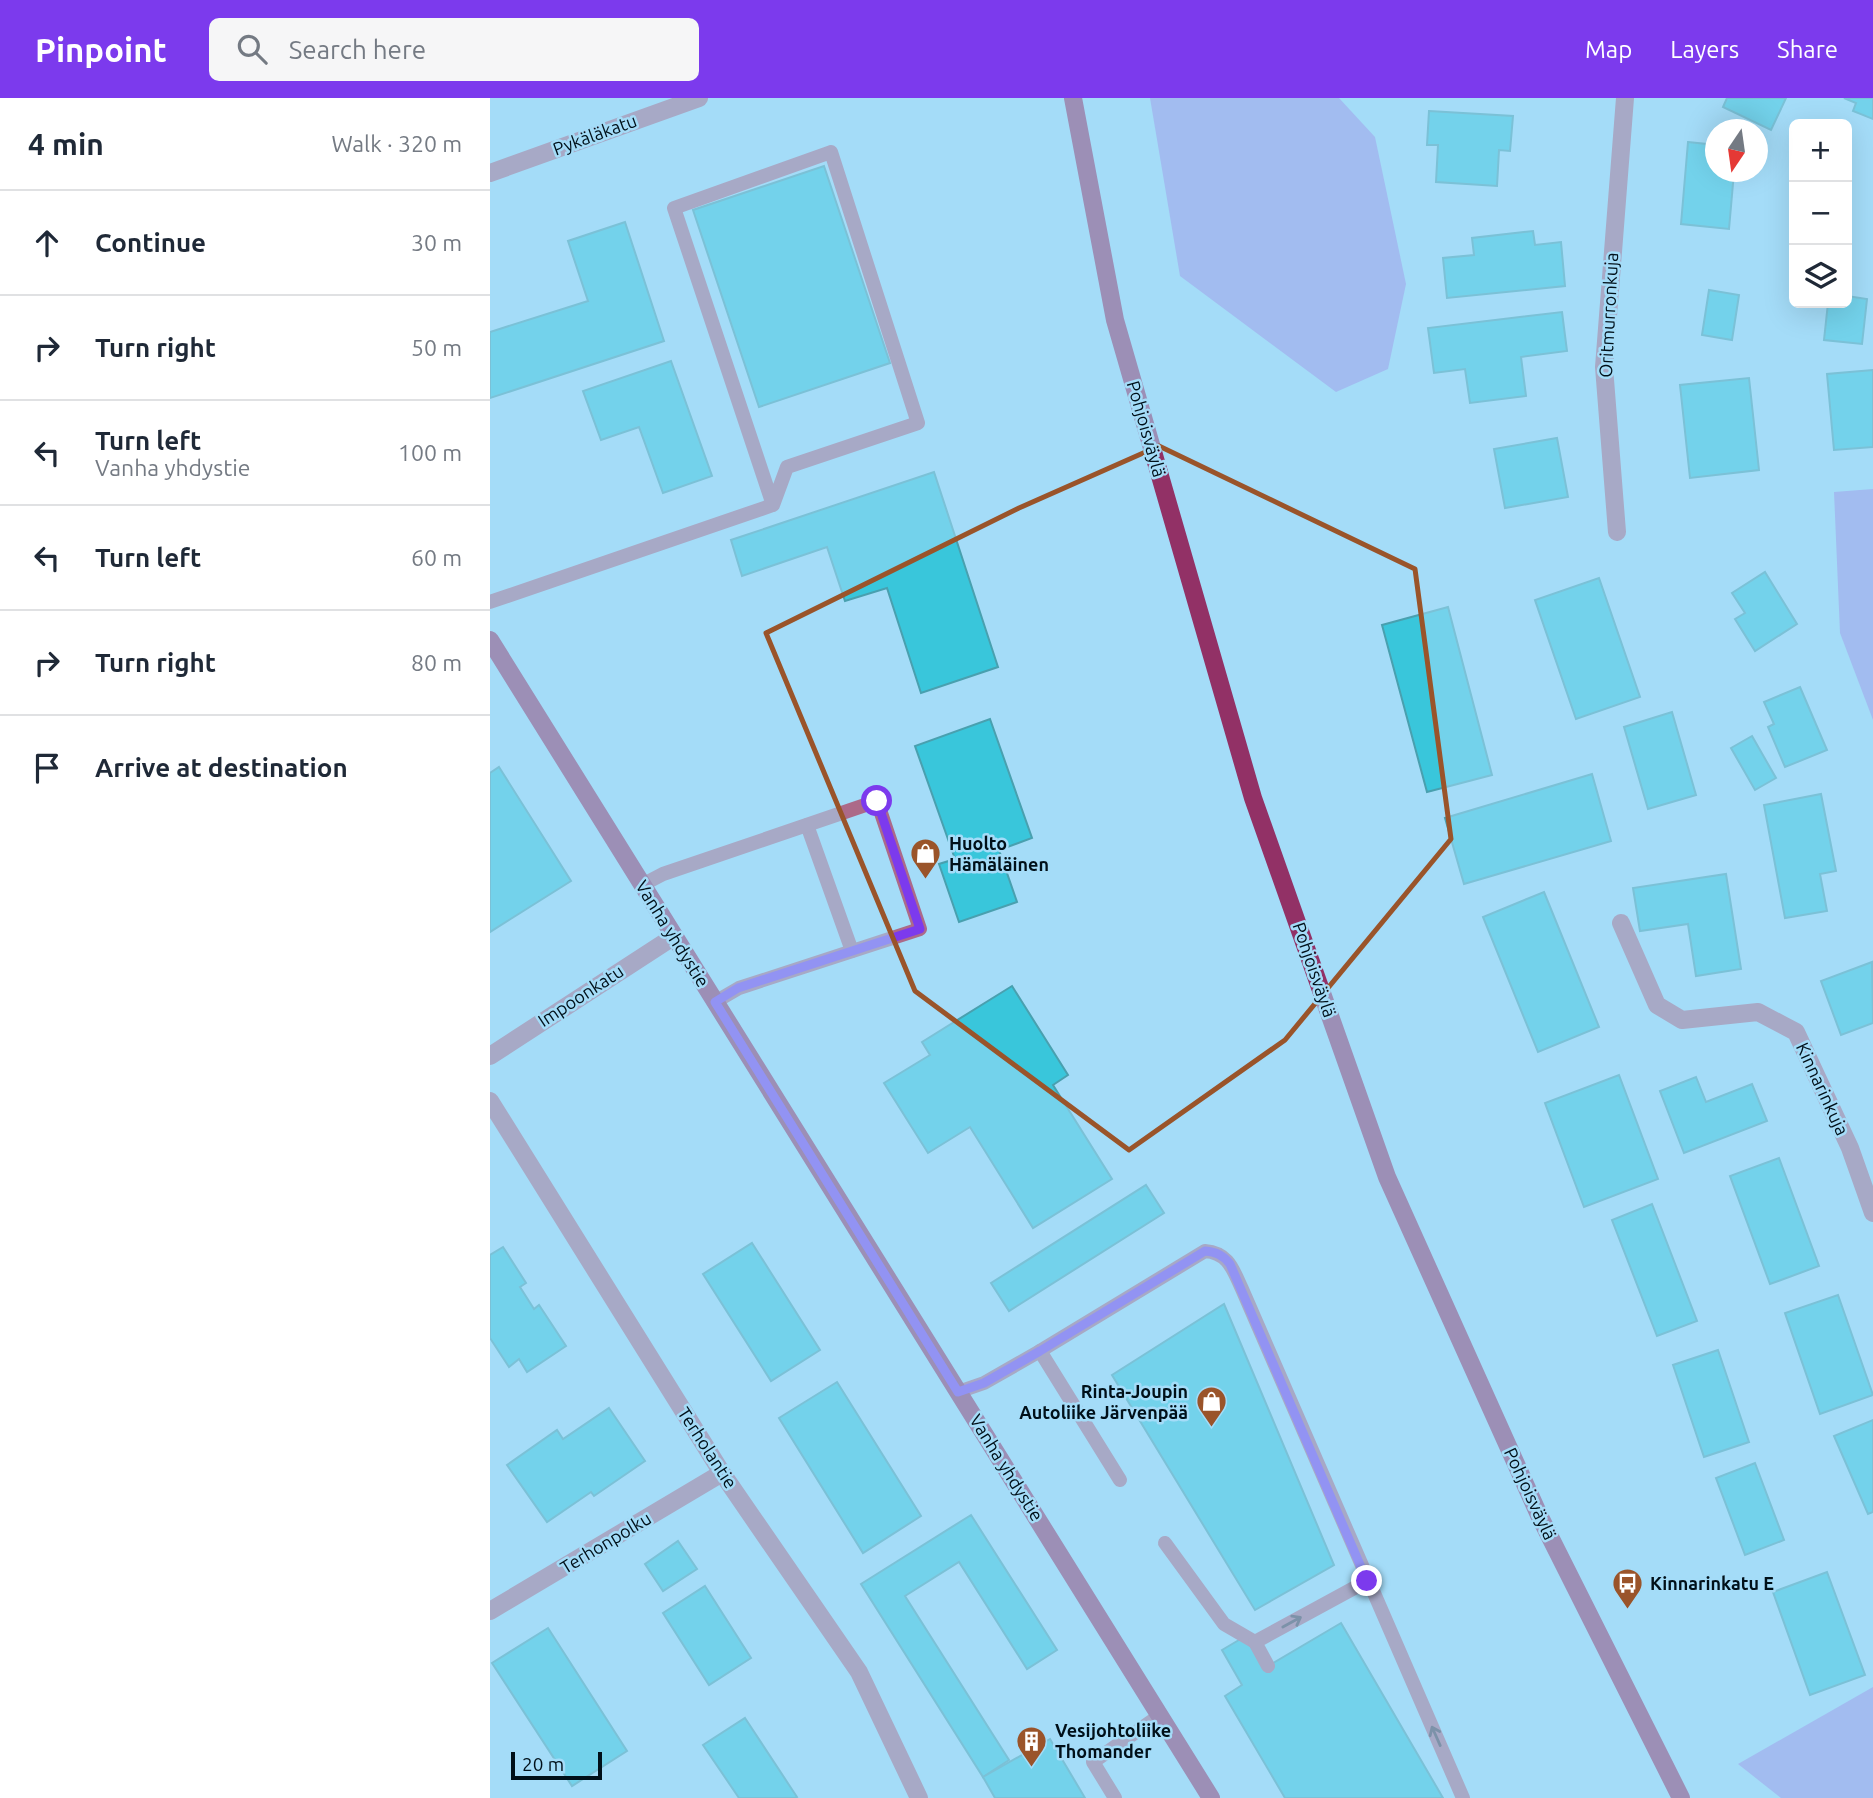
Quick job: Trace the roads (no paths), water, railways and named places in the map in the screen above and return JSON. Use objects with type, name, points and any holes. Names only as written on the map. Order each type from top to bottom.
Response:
[{"type":"main road","name":"Pohjoisväylä","points":[[1073,98],[1115,320],[1253,798],[1387,1177],[1539,1515],[1681,1798]]},
{"type":"main road","name":"Vanha yhdystie","points":[[490,640],[1211,1798]]},
{"type":"street","name":"Pykäläkatu","points":[[490,173],[699,98]]},
{"type":"street","name":"Oritmurronkuja","points":[[1617,532],[1604,367],[1625,98]]},
{"type":"street","name":"Kinnarinkuja","points":[[1621,923],[1657,1005],[1682,1020],[1758,1012],[1796,1032],[1850,1149],[1873,1213]]},
{"type":"street","name":"Impoonkatu","points":[[490,1056],[673,937]]},
{"type":"street","name":"Terholantie","points":[[490,1101],[722,1473],[859,1672],[919,1798]]},
{"type":"street","name":"Terhonpolku","points":[[490,1611],[722,1473]]},
{"type":"lane","points":[[831,152],[919,423],[787,467],[773,505],[674,208],[831,152]]},
{"type":"lane","points":[[490,602],[773,505]]},
{"type":"lane","points":[[642,885],[663,874],[877,801],[920,929],[738,988],[715,1002]]},
{"type":"lane","points":[[807,825],[852,951]]},
{"type":"lane","points":[[958,1392],[984,1383],[1205,1251],[1225,1257],[1463,1798]]},
{"type":"lane","points":[[1040,1351],[1120,1480]]},
{"type":"lane","points":[[1165,1543],[1224,1624],[1255,1643],[1268,1666]]},
{"type":"lane","points":[[1255,1643],[1367,1581]]},
{"type":"lane","points":[[1115,1798],[1093,1762],[1159,1716]]},
{"type":"place","name":"Huolto Hämäläinen","points":[[926,881]]},
{"type":"place","name":"Rinta-Joupin Autoliike Järvenpää","points":[[1211,1429]]},
{"type":"place","name":"Kinnarinkatu E","points":[[1627,1611]]},
{"type":"place","name":"Vesijohtoliike Thomander","points":[[1032,1768]]}]
